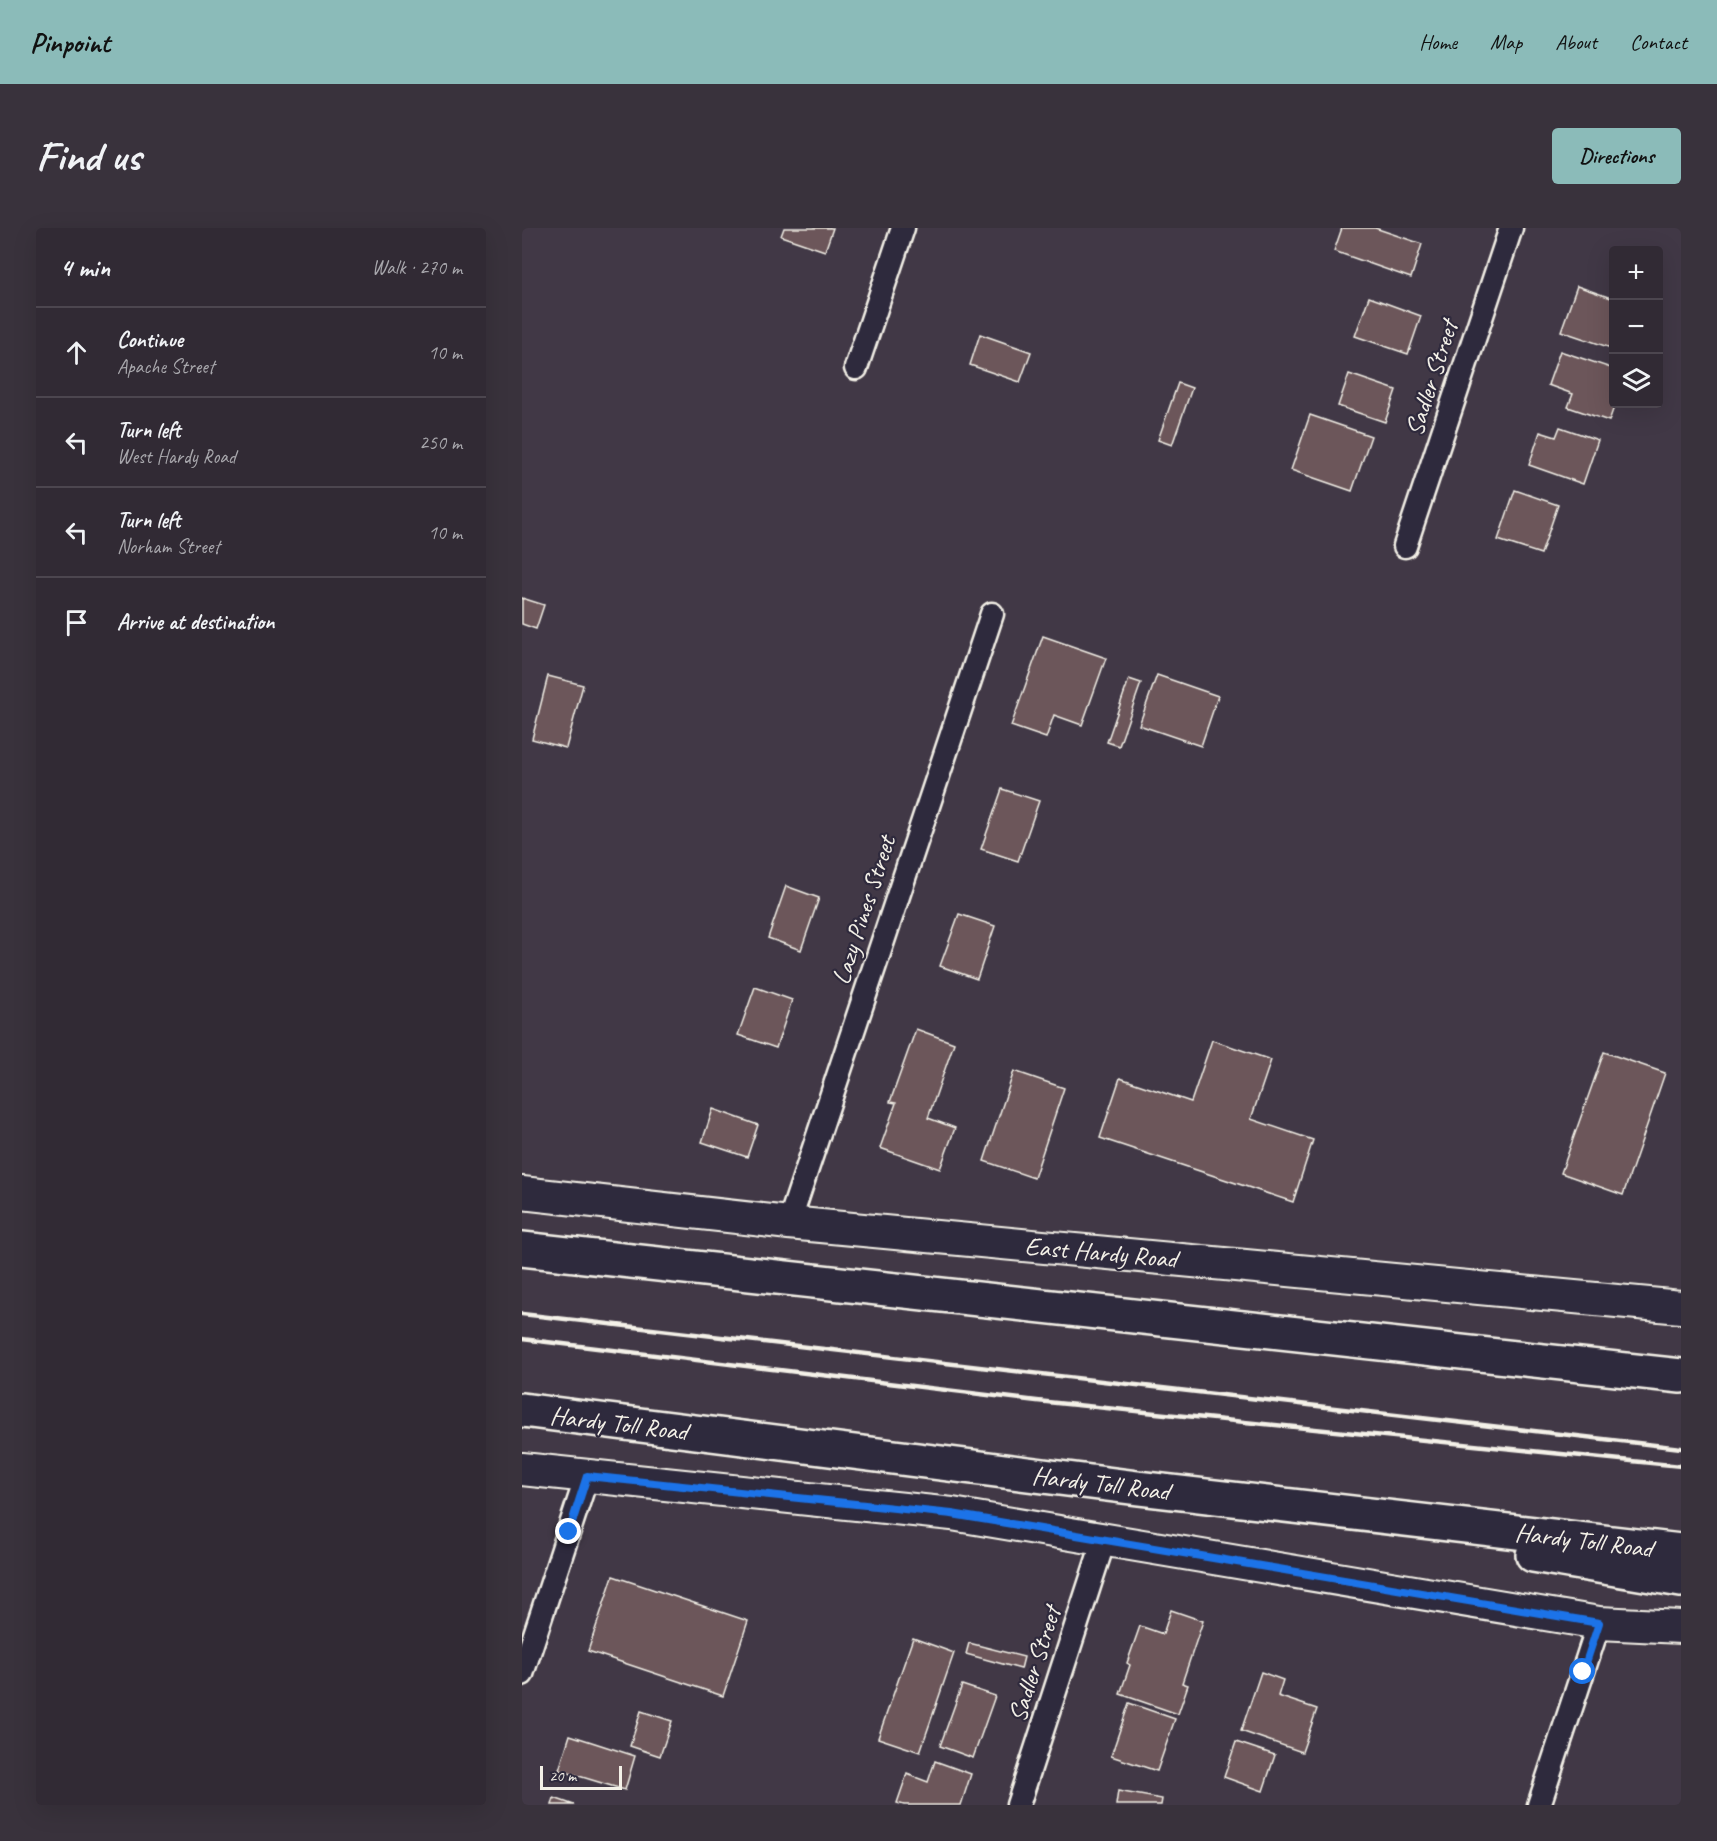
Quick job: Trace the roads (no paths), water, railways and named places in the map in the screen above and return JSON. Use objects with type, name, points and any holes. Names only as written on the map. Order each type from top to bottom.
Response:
[{"type":"highway","points":[[522,1249],[1671,1374]]},
{"type":"highway","name":"Hardy Toll Road","points":[[522,1410],[1138,1488],[1681,1551]]},
{"type":"highway","points":[[1138,1488],[1681,1580]]},
{"type":"main road","name":"East Hardy Road","points":[[522,1192],[789,1223],[1681,1306]]},
{"type":"main road","points":[[522,1469],[952,1514],[1599,1623],[1681,1627]]},
{"type":"street","points":[[856,368],[903,228]]},
{"type":"street","name":"Sadler Street","points":[[1405,546],[1511,228]]},
{"type":"street","name":"Lazy Pines Street","points":[[789,1223],[992,614]]},
{"type":"street","points":[[522,1674],[587,1476]]},
{"type":"street","name":"Sadler Street","points":[[1018,1805],[1104,1540]]},
{"type":"street","points":[[1539,1805],[1599,1623]]},
{"type":"railway","points":[[522,1314],[1681,1448]]},
{"type":"railway","points":[[522,1339],[1037,1401],[1681,1466]]}]
